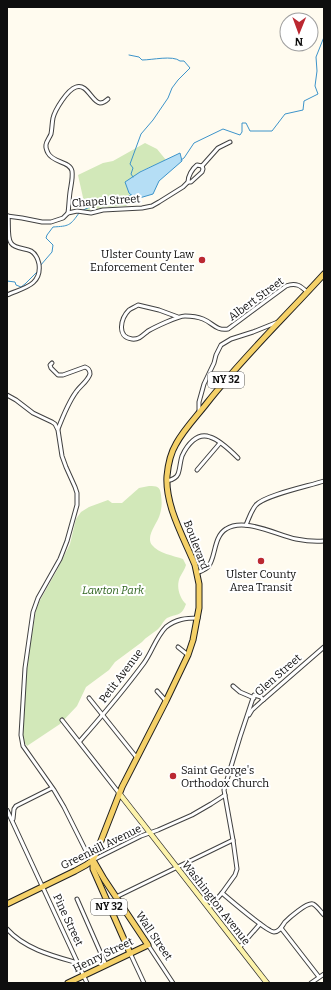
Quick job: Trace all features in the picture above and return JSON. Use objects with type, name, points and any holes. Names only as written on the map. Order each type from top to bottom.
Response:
[{"type":"main road","name":"Boulevard","points":[[93,860],[119,793],[188,655],[198,618],[200,593],[196,565],[171,509],[168,494],[167,481],[169,463],[176,444],[231,373],[324,274]]},
{"type":"main road","name":"Washington Avenue","points":[[119,793],[267,983]]},
{"type":"main road","name":"Greenkill Avenue","points":[[7,904],[86,865],[93,860]]},
{"type":"main road","name":"Wall Street","points":[[93,860],[148,945]]},
{"type":"main road","name":"NY 32","points":[[93,860],[93,869],[130,953]]},
{"type":"main road","name":"Henry Street","points":[[68,983],[148,945]]},
{"type":"street","points":[[68,213],[72,171],[65,164],[51,158],[46,146],[55,111],[74,87],[85,89],[98,102],[101,103],[108,99]]},
{"type":"street","name":"Chapel Street","points":[[7,216],[42,222],[51,222],[63,218],[68,213],[77,211],[91,213],[103,210],[149,207],[183,187],[188,182],[189,176],[195,166],[202,166],[218,148],[230,142]]},
{"type":"street","points":[[188,182],[191,182],[202,172],[202,166]]},
{"type":"street","points":[[7,216],[11,244],[34,253],[39,260],[40,270],[32,285],[7,295]]},
{"type":"street","name":"Albert Street","points":[[178,317],[184,316],[202,319],[219,329],[228,330],[286,286],[291,284],[299,285],[307,292]]},
{"type":"street","points":[[138,305],[159,310],[178,317],[134,339],[126,337],[122,330],[122,321],[124,317],[128,311],[138,305]]},
{"type":"street","points":[[198,414],[199,402],[204,384],[221,345],[230,339],[280,322]]},
{"type":"street","points":[[52,363],[50,368],[58,375],[63,375],[85,367],[87,367],[90,372],[89,376],[76,391],[70,401],[58,430]]},
{"type":"street","points":[[7,395],[33,413],[55,424],[58,430],[62,456],[77,493],[76,505],[67,541],[60,559],[42,590],[35,606],[25,668],[20,735],[23,746],[64,807],[87,853],[93,860]]},
{"type":"street","points":[[167,481],[178,475],[182,457],[186,448],[192,440],[201,436],[210,437],[238,458]]},
{"type":"street","points":[[197,470],[220,443]]},
{"type":"street","points":[[246,525],[255,506],[264,500],[324,481]]},
{"type":"street","points":[[197,573],[206,569],[210,564],[216,542],[220,534],[224,530],[234,525],[246,525],[297,540],[315,542],[324,541]]},
{"type":"street","name":"Petit Avenue","points":[[80,741],[103,715],[145,662],[159,637],[167,627],[174,621],[182,618],[198,618]]},
{"type":"street","points":[[178,647],[188,655]]},
{"type":"street","name":"Glen Street","points":[[246,720],[252,710],[324,647]]},
{"type":"street","points":[[233,686],[240,692],[260,697],[263,700]]},
{"type":"street","points":[[156,691],[166,701]]},
{"type":"street","points":[[209,908],[235,875],[237,869],[225,794],[226,783],[254,696]]},
{"type":"street","points":[[89,698],[137,758]]},
{"type":"street","points":[[62,720],[80,741],[119,793]]},
{"type":"street","points":[[12,821],[16,806],[52,788]]},
{"type":"street","name":"Greenkill Avenue","points":[[93,860],[142,836],[151,834],[192,815],[225,794]]},
{"type":"street","name":"Pine Street","points":[[7,810],[86,983]]},
{"type":"street","points":[[116,897],[233,840]]},
{"type":"street","points":[[222,893],[260,924],[273,932],[276,932],[281,928],[303,907],[311,904],[324,915]]},
{"type":"street","points":[[77,899],[106,965]]},
{"type":"street","points":[[239,948],[260,924]]},
{"type":"street","points":[[281,928],[320,977]]},
{"type":"street","points":[[7,929],[21,941],[40,951],[78,964]]},
{"type":"street","name":"Wall Street","points":[[148,945],[173,983]]},
{"type":"street","points":[[130,953],[144,983]]},
{"type":"street","points":[[311,983],[324,974]]},
{"type":"green space","points":[[145,143],[157,149],[166,160],[141,171],[129,193],[136,199],[126,206],[106,207],[86,211],[78,175],[103,163],[113,161]]},
{"type":"green space","name":"Lawton Park","points":[[156,486],[159,488],[162,502],[159,518],[151,534],[150,541],[158,550],[183,559],[186,565],[180,577],[178,588],[180,595],[186,604],[181,613],[167,618],[157,630],[115,662],[109,670],[86,687],[77,706],[60,724],[27,746],[24,742],[23,736],[25,692],[28,658],[36,610],[70,544],[76,519],[81,512],[89,507],[108,500],[112,503],[122,503],[139,488]]},
{"type":"water","points":[[180,153],[182,161],[159,181],[153,194],[136,199],[129,193],[125,182],[140,172]]},
{"type":"waterway","points":[[181,160],[194,143],[223,129],[240,135],[242,132],[242,123],[246,123],[250,131],[272,131],[285,114],[303,110],[304,101],[318,94],[315,86],[317,71],[316,57],[324,37]]},
{"type":"waterway","points":[[129,55],[139,57],[142,60],[173,58],[184,61],[190,68],[172,88],[168,98],[153,120],[141,134],[130,164],[133,168],[131,174],[133,177]]},
{"type":"waterway","points":[[81,211],[106,198],[123,199],[131,195]]},
{"type":"waterway","points":[[40,266],[52,252],[53,245],[46,238],[47,235],[53,227],[66,226],[71,223],[79,213]]},
{"type":"waterway","points":[[7,281],[15,282],[16,285],[21,287],[38,271]]},
{"type":"place","name":"Ulster County Law Enforcement Center","points":[[202,260]]},
{"type":"place","name":"Ulster County Area Transit","points":[[261,561]]},
{"type":"place","name":"Saint George's Orthodox Church","points":[[173,776]]}]
